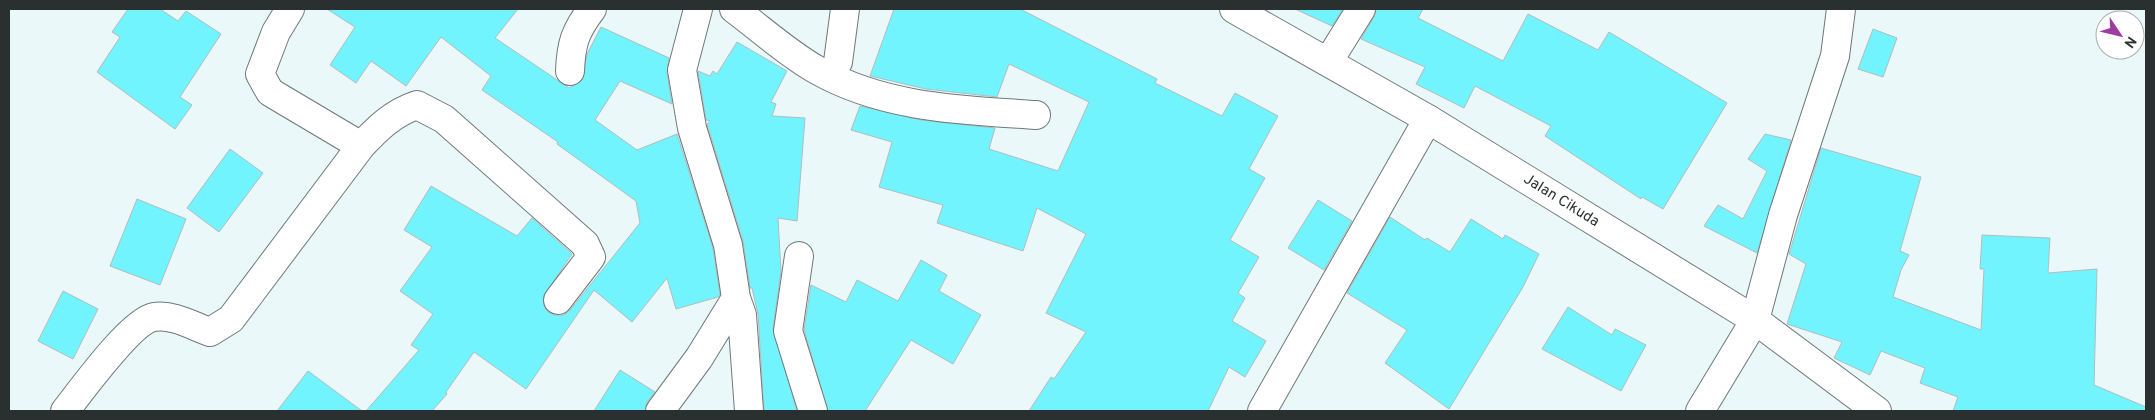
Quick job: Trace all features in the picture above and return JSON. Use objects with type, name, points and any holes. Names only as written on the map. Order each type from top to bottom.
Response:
[{"type":"street","points":[[290,9],[276,32],[260,74],[270,92],[361,146]]},
{"type":"street","points":[[570,71],[571,44],[582,22],[592,9]]},
{"type":"street","points":[[698,9],[682,70],[692,128],[728,245],[736,298],[742,315],[749,411]]},
{"type":"street","points":[[734,9],[817,70],[866,92],[931,107],[1036,115]]},
{"type":"street","points":[[838,62],[845,9]]},
{"type":"street","name":"Jalan Cikuda","points":[[1234,9],[1428,119],[1755,320],[1877,411]]},
{"type":"street","points":[[1328,62],[1361,9]]},
{"type":"street","points":[[1700,411],[1755,320],[1783,215],[1835,56],[1841,9]]},
{"type":"street","points":[[65,411],[131,332],[153,317],[170,317],[210,332],[231,319],[361,146],[383,124],[405,109],[417,105],[444,119],[585,244],[591,257],[558,300]]},
{"type":"street","points":[[1262,411],[1428,119]]},
{"type":"street","points":[[799,256],[788,331],[813,411]]},
{"type":"street","points":[[660,411],[699,358],[736,298]]},
{"type":"building","points":[[128,9],[160,9],[178,21],[186,11],[221,34],[180,97],[192,105],[175,129],[97,72],[120,37],[112,32]]},
{"type":"building","points":[[327,9],[518,9],[495,38],[569,88],[583,79],[587,54],[601,27],[669,58],[667,73],[672,104],[620,81],[595,120],[637,150],[677,134],[713,248],[720,295],[676,309],[667,278],[632,322],[594,290],[526,389],[474,352],[446,392],[447,394],[432,411],[366,411],[419,350],[411,345],[433,314],[400,291],[432,247],[404,230],[431,186],[517,236],[532,218],[572,254],[543,297],[544,306],[548,312],[555,315],[564,315],[570,310],[640,223],[636,201],[557,144],[558,142],[482,90],[491,76],[441,37],[406,86],[371,61],[356,83],[330,65],[355,27]]},
{"type":"building","points":[[894,9],[1020,9],[1157,79],[1155,83],[1222,116],[1235,93],[1278,116],[1249,169],[1265,178],[1230,240],[1259,257],[1238,293],[1245,298],[1232,321],[1266,341],[1245,377],[1229,367],[1208,411],[1029,411],[1051,377],[1054,379],[1086,332],[1046,313],[1086,234],[1037,208],[1023,251],[937,223],[943,205],[879,187],[892,142],[851,130],[860,106],[921,120],[995,128],[989,149],[1058,171],[1089,102],[1009,64],[997,97],[926,89],[870,76]]},
{"type":"building","points":[[1295,9],[1343,9],[1332,26]]},
{"type":"building","points":[[1376,9],[1423,9],[1418,18],[1503,61],[1528,14],[1598,50],[1609,32],[1727,103],[1663,209],[1642,197],[1641,199],[1545,136],[1551,126],[1475,86],[1464,108],[1416,84],[1425,67],[1361,39],[1374,17]]},
{"type":"building","points":[[1873,29],[1897,38],[1883,77],[1858,69]]},
{"type":"building","points":[[737,42],[787,71],[771,102],[776,104],[772,116],[805,118],[797,221],[778,218],[781,271],[773,329],[797,411],[764,411],[758,314],[752,288],[750,288],[743,241],[707,124],[710,121],[706,120],[698,71],[710,76],[713,71],[717,74]]},
{"type":"building","points":[[1765,134],[1791,140],[1757,253],[1704,226],[1718,205],[1743,219],[1767,171],[1748,159]]},
{"type":"building","points":[[1821,148],[1921,177],[1900,251],[1909,255],[1901,270],[1893,297],[1981,330],[1984,269],[1980,269],[1982,235],[2050,238],[2048,273],[2097,269],[2094,385],[2146,407],[2146,411],[1953,411],[1958,397],[1920,383],[1925,368],[1881,351],[1870,375],[1834,358],[1842,342],[1787,324],[1806,264],[1789,254]]},
{"type":"building","points":[[230,149],[263,173],[219,232],[187,208]]},
{"type":"building","points":[[137,199],[186,219],[160,285],[110,266]]},
{"type":"building","points":[[1318,200],[1352,221],[1324,270],[1288,248]]},
{"type":"building","points":[[1390,217],[1425,240],[1427,238],[1450,252],[1471,219],[1503,239],[1505,235],[1539,254],[1523,287],[1449,409],[1385,363],[1407,330],[1347,293]]},
{"type":"building","points":[[921,260],[947,275],[939,291],[981,315],[953,364],[911,340],[865,411],[828,411],[804,330],[811,285],[846,302],[857,280],[898,301]]},
{"type":"building","points":[[63,291],[98,309],[73,359],[38,341]]},
{"type":"building","points":[[1568,307],[1612,335],[1615,329],[1646,345],[1621,391],[1542,349]]},
{"type":"building","points":[[620,370],[655,392],[647,402],[645,411],[594,411]]},
{"type":"building","points":[[308,371],[362,411],[277,411]]}]
